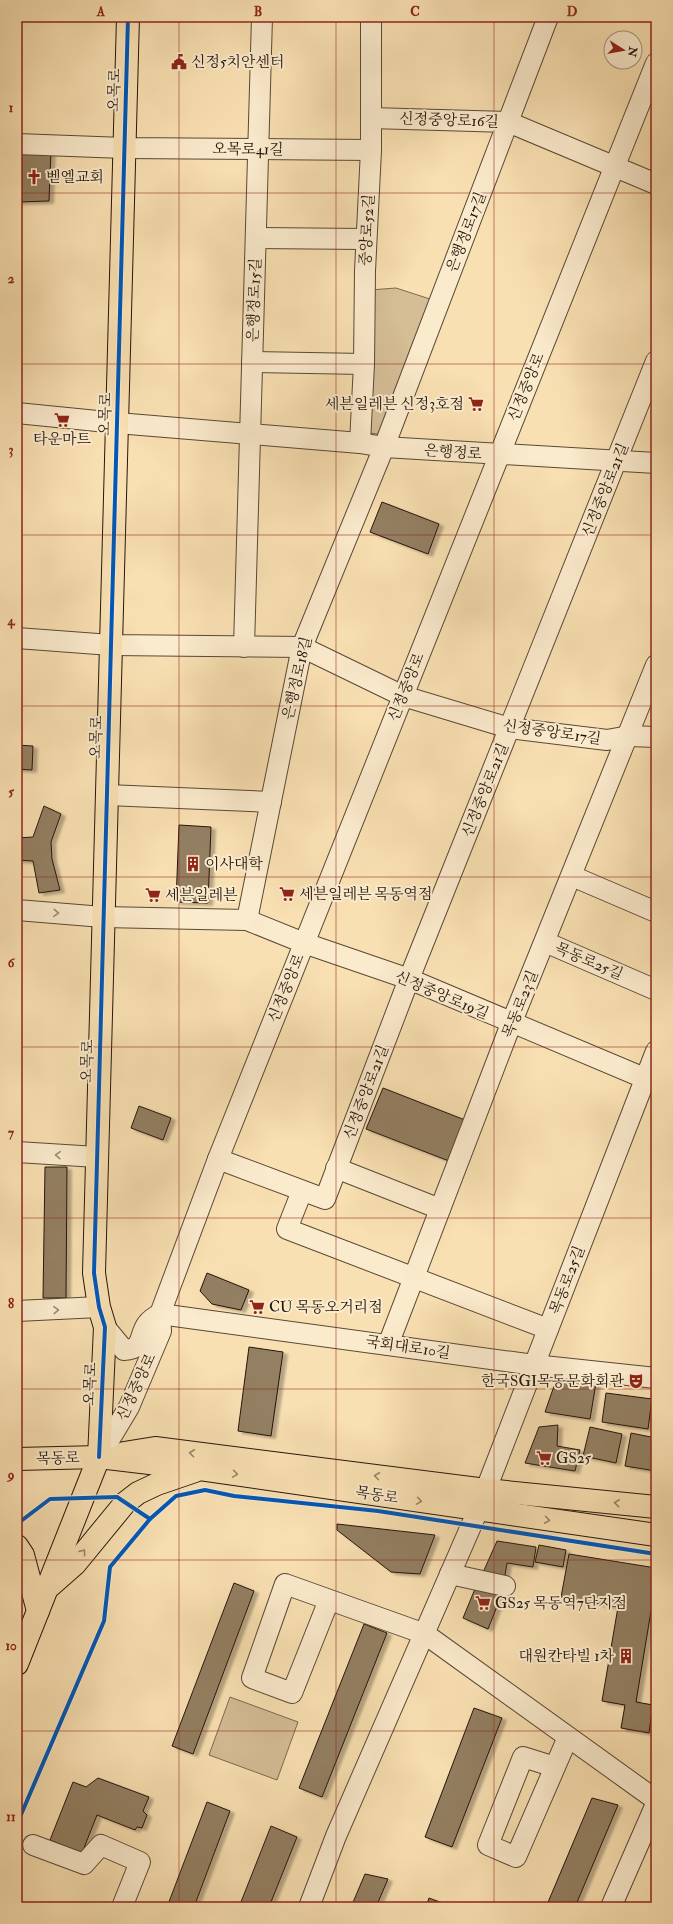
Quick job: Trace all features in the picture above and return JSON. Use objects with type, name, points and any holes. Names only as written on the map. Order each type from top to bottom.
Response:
[{"type":"main road","name":"오목로","points":[[17,1664],[99,1458],[102,1317],[94,1273],[128,17]]},
{"type":"main road","name":"목동로","points":[[99,1458],[155,1448],[486,1490],[656,1507]]},
{"type":"main road","name":"목동로","points":[[17,1459],[99,1458],[200,1469],[656,1535]]},
{"type":"main road","points":[[46,1590],[74,1564],[125,1503],[138,1493],[200,1469]]},
{"type":"main road","points":[[17,1546],[23,1555],[38,1611]]},
{"type":"street","name":"은행정로15길","points":[[250,434],[262,17]]},
{"type":"street","name":"중앙로52길","points":[[360,443],[364,364],[366,239],[371,150],[371,17]]},
{"type":"street","name":"은행정로17길","points":[[384,447],[548,17]]},
{"type":"street","name":"신정중앙로","points":[[99,1458],[129,1407],[162,1332],[160,1314],[218,1160],[656,63]]},
{"type":"street","name":"신정중앙로16길","points":[[371,118],[508,122],[614,168]]},
{"type":"street","name":"오목로41길","points":[[17,144],[124,148],[371,150]]},
{"type":"street","points":[[614,168],[656,184]]},
{"type":"street","name":"은행정로15길","points":[[256,238],[366,239]]},
{"type":"street","name":"신정중앙로21길","points":[[218,1160],[325,1199],[409,979],[656,361]]},
{"type":"street","name":"은행정로15길","points":[[252,362],[364,364]]},
{"type":"street","name":"은행정로","points":[[17,413],[116,423],[360,443],[384,447],[499,455],[656,463]]},
{"type":"street","points":[[244,647],[250,434]]},
{"type":"street","name":"은행정로18길","points":[[247,920],[302,647],[384,447]]},
{"type":"street","points":[[17,638],[110,645],[302,647]]},
{"type":"street","name":"신정중앙로17길","points":[[302,647],[403,696],[510,728],[607,740],[629,736],[656,737]]},
{"type":"street","name":"목동로23길","points":[[388,1345],[511,1024],[629,736],[656,665]]},
{"type":"street","points":[[107,795],[271,802]]},
{"type":"street","points":[[572,876],[656,912]]},
{"type":"street","points":[[17,910],[103,916],[247,920]]},
{"type":"street","name":"신정중앙로19길","points":[[247,920],[304,943],[409,979],[511,1024],[651,1081]]},
{"type":"street","name":"목동로25길","points":[[545,942],[656,990]]},
{"type":"street","name":"목동로25길","points":[[309,1907],[336,1836],[478,1510],[548,1329],[651,1081],[656,1051]]},
{"type":"street","points":[[17,1152],[97,1157]]},
{"type":"street","points":[[336,1168],[440,1209]]},
{"type":"street","points":[[302,1191],[288,1229],[548,1329]]},
{"type":"street","points":[[17,1311],[102,1317]]},
{"type":"street","name":"신정중앙로","points":[[102,1317],[124,1350],[132,1350],[138,1345],[147,1323],[160,1314]]},
{"type":"street","name":"국회대로10길","points":[[160,1314],[534,1365],[656,1378]]},
{"type":"street","points":[[450,1574],[505,1586]]},
{"type":"street","points":[[329,1600],[292,1693],[252,1678],[285,1584],[425,1634],[656,1800]]},
{"type":"street","points":[[555,1767],[523,1757],[488,1844],[516,1857],[555,1767],[568,1737]]},
{"type":"street","points":[[611,1907],[656,1804]]},
{"type":"street","points":[[33,1845],[84,1864],[101,1845],[140,1862],[122,1907]]},
{"type":"shaded area","points":[[396,288],[430,299],[379,434],[369,433],[370,290]]},
{"type":"shaded area","points":[[230,1697],[298,1722],[277,1780],[209,1755]]},
{"type":"building","name":"벧엘교회","points":[[51,150],[49,201],[17,202],[17,153]]},
{"type":"building","points":[[382,502],[439,524],[428,554],[370,532]]},
{"type":"building","points":[[17,745],[33,746],[32,770],[17,769]]},
{"type":"building","points":[[44,806],[61,814],[51,842],[52,859],[60,890],[39,893],[33,861],[17,860],[17,838],[33,837]]},
{"type":"building","name":"이사대학","points":[[179,825],[211,827],[208,903],[176,902]]},
{"type":"building","points":[[383,1088],[465,1120],[449,1161],[366,1129]]},
{"type":"building","points":[[139,1106],[171,1118],[163,1140],[131,1128]]},
{"type":"building","points":[[45,1167],[67,1167],[66,1298],[43,1298]]},
{"type":"building","points":[[207,1273],[249,1290],[241,1310],[212,1304],[200,1291]]},
{"type":"building","points":[[249,1347],[283,1352],[271,1436],[238,1431]]},
{"type":"building","points":[[567,1379],[596,1383],[590,1419],[545,1412],[554,1386]]},
{"type":"building","points":[[606,1393],[652,1399],[648,1429],[602,1422]]},
{"type":"building","points":[[558,1425],[557,1446],[580,1450],[575,1471],[525,1463],[539,1427]]},
{"type":"building","points":[[590,1427],[622,1434],[616,1463],[583,1456]]},
{"type":"building","points":[[631,1433],[656,1438],[656,1471],[625,1466]]},
{"type":"building","points":[[337,1524],[435,1535],[420,1574],[391,1572],[337,1530]]},
{"type":"building","points":[[497,1541],[536,1547],[533,1567],[507,1563],[504,1581],[481,1577]]},
{"type":"building","points":[[539,1545],[566,1550],[563,1567],[535,1562]]},
{"type":"building","name":"대원칸타빌 1차","points":[[569,1554],[656,1568],[656,1612],[651,1611],[636,1702],[653,1705],[649,1733],[621,1728],[625,1705],[602,1701],[618,1607],[561,1597]]},
{"type":"building","points":[[234,1583],[254,1591],[193,1754],[172,1746]]},
{"type":"building","points":[[477,1584],[502,1594],[488,1629],[463,1618]]},
{"type":"building","points":[[364,1624],[387,1633],[322,1797],[299,1788]]},
{"type":"building","points":[[474,1708],[502,1718],[452,1847],[425,1837]]},
{"type":"building","points":[[98,1778],[149,1797],[143,1811],[147,1815],[142,1828],[137,1827],[135,1830],[97,1815],[82,1853],[50,1840],[73,1782],[86,1787]]},
{"type":"building","points":[[592,1798],[618,1805],[575,1907],[546,1907]]},
{"type":"building","points":[[207,1802],[230,1811],[194,1907],[167,1907]]},
{"type":"building","points":[[271,1826],[297,1837],[269,1907],[239,1907]]},
{"type":"building","points":[[365,1874],[388,1879],[376,1907],[351,1907]]},
{"type":"building","points":[[429,1898],[453,1907],[426,1907]]},
{"type":"cycle path","points":[[99,1457],[105,1327],[99,1307],[94,1273],[128,17]]},
{"type":"cycle path","points":[[17,1824],[104,1621],[110,1567],[150,1519],[176,1496],[205,1490],[234,1496],[378,1511],[656,1554]]},
{"type":"cycle path","points":[[17,1524],[50,1499],[117,1497],[150,1519]]},
{"type":"place","name":"신정5치안센터","points":[[179,62]]},
{"type":"place","name":"벧엘교회","points":[[34,177]]},
{"type":"place","name":"세븐일레븐 신정3호점","points":[[476,404]]},
{"type":"place","name":"타운마트","points":[[62,420]]},
{"type":"place","name":"이사대학","points":[[193,864]]},
{"type":"place","name":"세븐일레븐 목동역점","points":[[287,894]]},
{"type":"place","name":"세븐일레븐","points":[[153,895]]},
{"type":"place","name":"CU 목동오거리점","points":[[257,1307]]},
{"type":"place","name":"한국SGI목동문화회관","points":[[636,1381]]},
{"type":"place","name":"GS25","points":[[544,1458]]},
{"type":"place","name":"GS25 목동역7단지점","points":[[483,1603]]},
{"type":"place","name":"대원칸타빌 1차","points":[[626,1656]]}]
